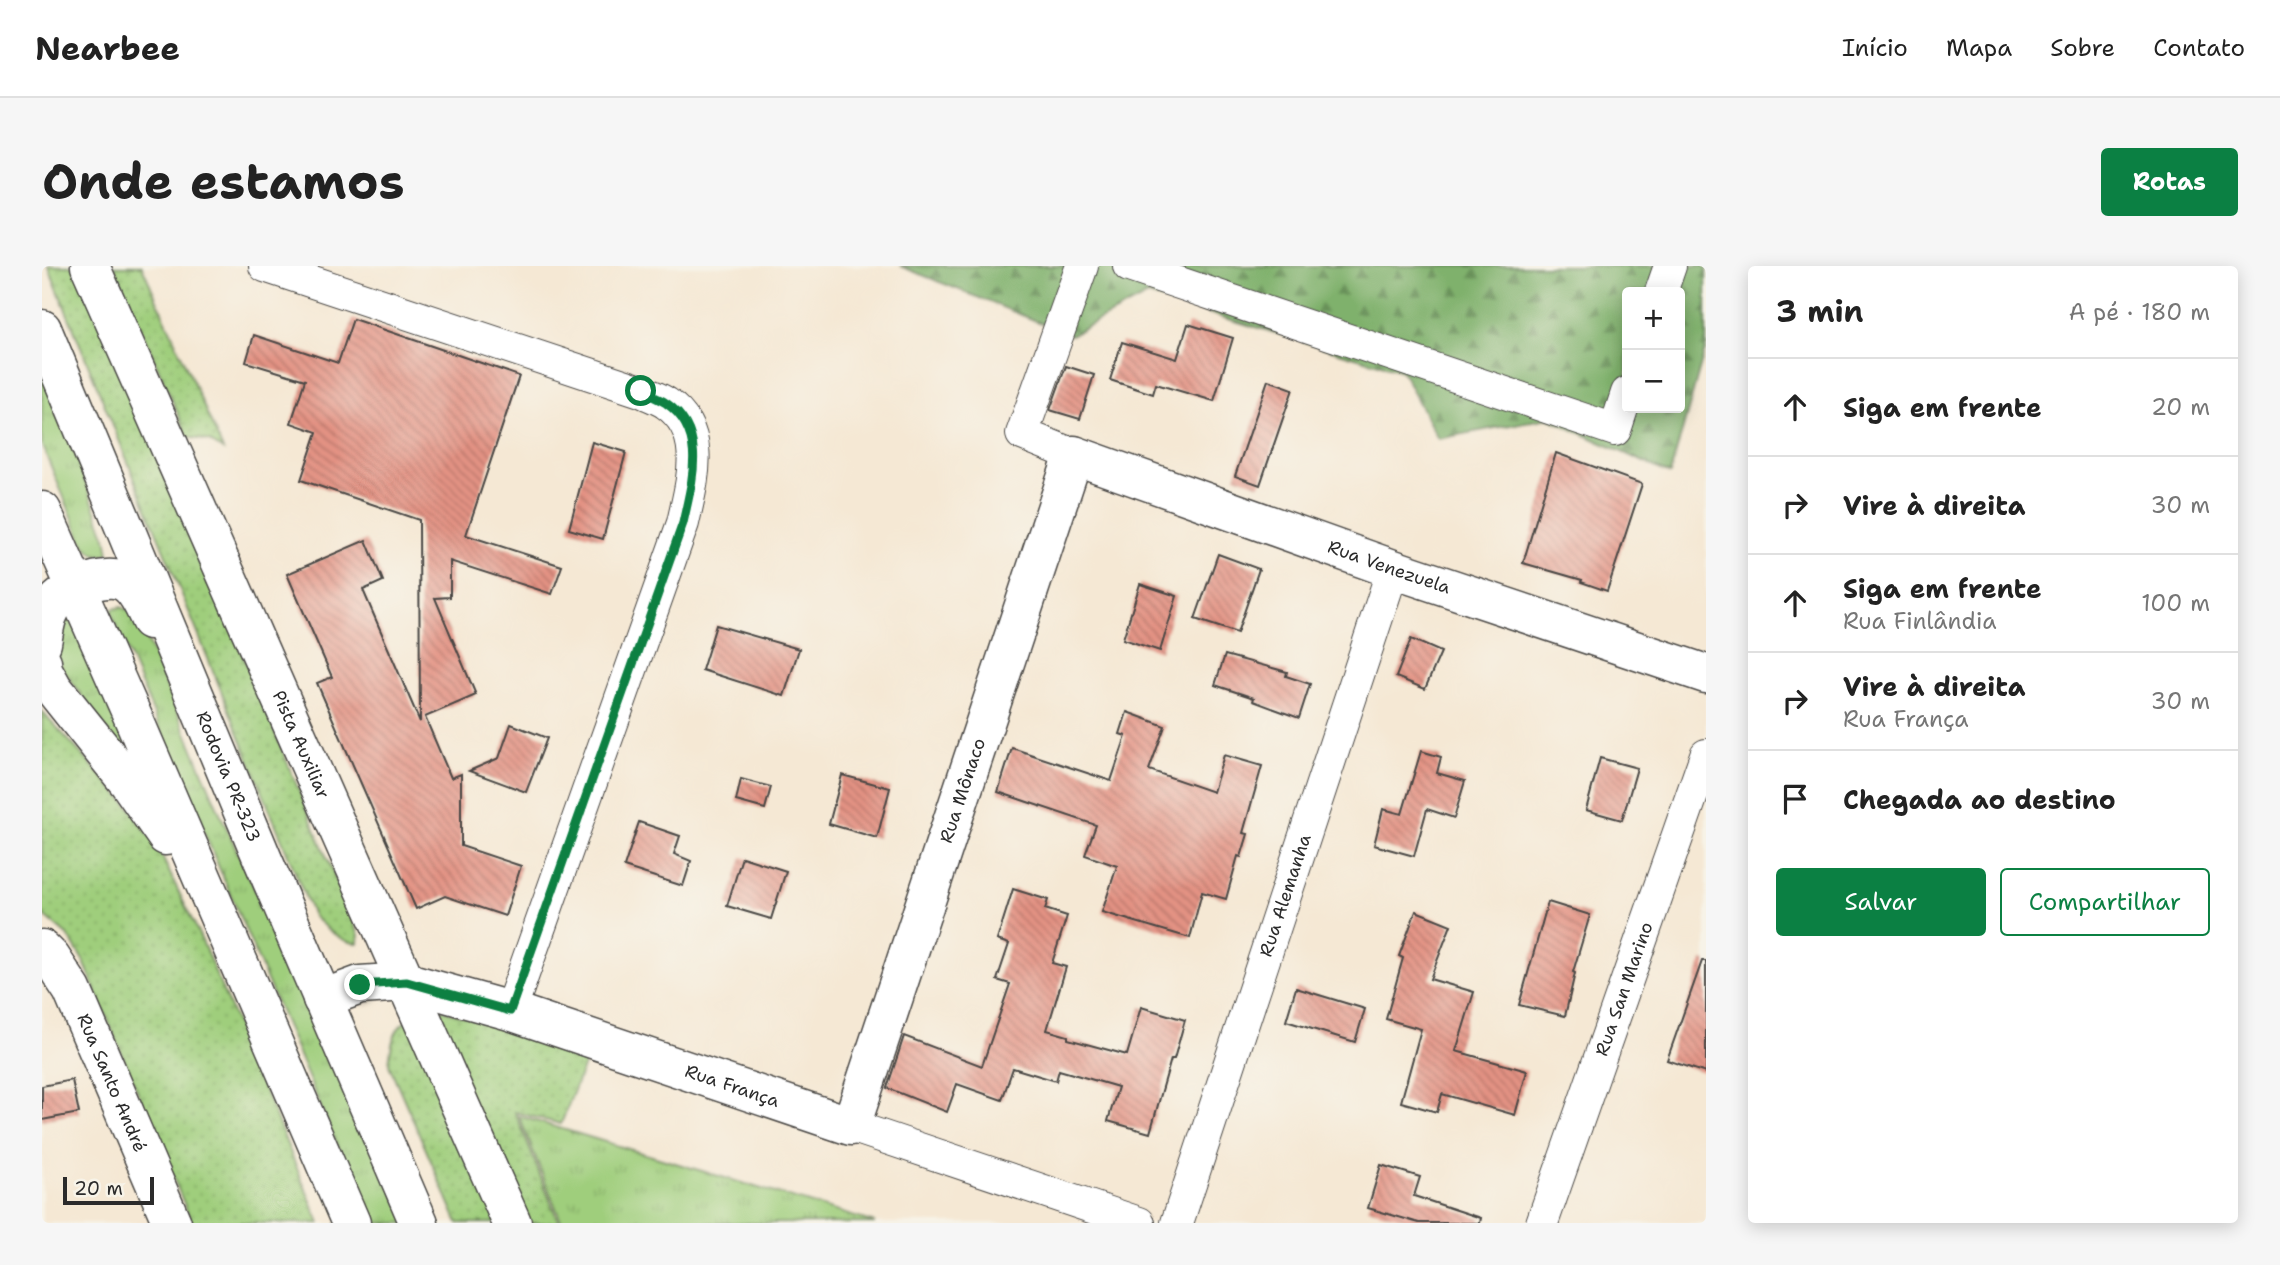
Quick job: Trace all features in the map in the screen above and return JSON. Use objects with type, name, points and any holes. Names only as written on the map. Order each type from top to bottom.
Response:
[{"type":"main road","name":"Pista Auxiliar","points":[[90,266],[512,1223]]},
{"type":"main road","name":"Rodovia PR-323","points":[[42,329],[419,1223]]},
{"type":"main road","name":"Rua Venezuela","points":[[1074,456],[1394,569],[1706,674]]},
{"type":"main road","name":"Rua Mônaco","points":[[851,1126],[1074,456]]},
{"type":"main road","points":[[42,511],[344,1208]]},
{"type":"main road","points":[[42,643],[50,610],[60,598],[75,589],[105,578],[124,581],[135,590],[201,734],[264,860]]},
{"type":"main road","points":[[42,662],[43,670],[53,688],[129,783],[166,836],[344,1208]]},
{"type":"main road","name":"Rua Santo André","points":[[42,950],[51,958],[72,990],[172,1223]]},
{"type":"main road","name":"Rua França","points":[[323,999],[360,985],[407,982],[510,1011],[851,1126]]},
{"type":"street","points":[[265,266],[588,372],[666,403],[684,422],[695,448],[683,523],[510,1011]]},
{"type":"street","points":[[1074,456],[1022,434],[1082,266]]},
{"type":"street","points":[[1129,266],[1615,430],[1622,408]]},
{"type":"street","points":[[1663,287],[1670,266]]},
{"type":"street","name":"Rua Alemanha","points":[[1177,1223],[1394,569]]},
{"type":"street","name":"Rua San Marino","points":[[1542,1223],[1706,755]]},
{"type":"street","name":"Rua França","points":[[851,1126],[1139,1223]]},
{"type":"green space","points":[[48,266],[81,266],[359,935],[358,943],[340,938],[313,916]]},
{"type":"green space","points":[[114,266],[142,266],[223,450],[209,441],[188,437]]},
{"type":"green space","points":[[900,266],[1706,266],[1706,346],[1670,474],[1548,418],[1438,439],[1402,371],[1148,295],[1071,335]]},
{"type":"green space","points":[[42,362],[106,538],[109,553],[95,554],[84,545],[42,445]]},
{"type":"green space","points":[[121,607],[130,611],[141,626],[222,818],[408,1223],[370,1223],[111,613],[112,609]]},
{"type":"green space","points":[[68,613],[163,808],[61,667],[54,646]]},
{"type":"green space","points":[[42,711],[127,804],[157,846],[202,941],[320,1223],[192,1223],[84,962],[69,937],[42,914]]},
{"type":"green space","points":[[440,1009],[588,1054],[561,1124],[515,1112],[559,1223],[458,1223],[389,1065],[393,1040],[401,1025],[416,1016]]},
{"type":"green space","points":[[519,1116],[875,1223],[562,1223]]},
{"type":"building","points":[[353,319],[519,376],[466,535],[562,566],[552,594],[450,561],[450,597],[435,598],[476,695],[425,717],[451,778],[461,774],[461,846],[521,866],[505,916],[445,896],[416,909],[317,683],[332,677],[287,574],[366,540],[383,581],[363,590],[420,722],[419,520],[301,480],[317,432],[291,423],[305,380],[246,362],[254,335],[338,363]]},
{"type":"building","points":[[1188,324],[1233,338],[1214,401],[1156,384],[1153,394],[1110,380],[1122,342],[1177,359]]},
{"type":"building","points":[[1066,366],[1094,375],[1080,419],[1050,410]]},
{"type":"building","points":[[1268,380],[1293,389],[1260,485],[1235,476]]},
{"type":"building","points":[[592,442],[626,452],[603,539],[569,529]]},
{"type":"building","points":[[1556,453],[1642,484],[1607,591],[1581,582],[1582,580],[1523,563]]},
{"type":"building","points":[[1218,554],[1259,569],[1237,633],[1195,619]]},
{"type":"building","points":[[1140,584],[1177,596],[1160,651],[1123,639]]},
{"type":"building","points":[[716,625],[799,649],[784,696],[702,670]]},
{"type":"building","points":[[1411,639],[1441,652],[1425,689],[1396,677]]},
{"type":"building","points":[[1225,655],[1287,672],[1286,676],[1310,684],[1299,718],[1253,701],[1254,698],[1215,685]]},
{"type":"building","points":[[1127,712],[1165,726],[1149,770],[1213,792],[1224,755],[1262,766],[1243,833],[1248,834],[1241,857],[1238,856],[1226,899],[1202,892],[1190,938],[1102,912],[1117,866],[1085,855],[1096,825],[998,792],[1012,748],[1111,781],[1126,736],[1120,734]]},
{"type":"building","points":[[511,724],[547,738],[526,792],[469,771],[499,758]]},
{"type":"building","points":[[1421,751],[1441,757],[1437,773],[1465,781],[1454,818],[1427,809],[1414,856],[1374,845],[1383,809],[1402,814]]},
{"type":"building","points":[[1600,758],[1637,768],[1622,820],[1586,810]]},
{"type":"building","points":[[842,775],[890,788],[877,838],[829,824]]},
{"type":"building","points":[[741,779],[771,787],[765,809],[736,801]]},
{"type":"building","points":[[639,822],[680,836],[674,854],[691,861],[683,886],[624,867]]},
{"type":"building","points":[[742,857],[786,871],[771,919],[727,906]]},
{"type":"building","points":[[1013,889],[1048,900],[1045,909],[1067,916],[1052,963],[1066,967],[1047,1030],[1068,1036],[1068,1039],[1127,1055],[1141,1007],[1185,1020],[1150,1133],[1108,1121],[1118,1087],[1059,1070],[1056,1081],[1013,1068],[1002,1100],[957,1084],[947,1112],[887,1088],[904,1036],[982,1066],[1010,984],[997,980],[1009,944],[997,940]]},
{"type":"building","points":[[1548,902],[1590,915],[1573,972],[1575,973],[1565,1016],[1519,1005]]},
{"type":"building","points":[[1416,911],[1451,925],[1430,979],[1474,992],[1456,1051],[1527,1071],[1515,1115],[1442,1094],[1437,1112],[1401,1102],[1421,1029],[1386,1019],[1403,958],[1399,956]]},
{"type":"building","points":[[1702,961],[1706,961],[1706,1073],[1667,1060]]},
{"type":"building","points":[[1296,988],[1365,1009],[1355,1042],[1286,1021]]},
{"type":"building","points":[[72,1080],[79,1113],[42,1120],[42,1086]]},
{"type":"building","points":[[1381,1165],[1420,1177],[1414,1196],[1481,1218],[1480,1223],[1419,1223],[1368,1208]]},
{"type":"route","points":[[360,985],[407,982],[510,1011],[683,523],[695,448],[684,422],[666,403],[641,391]]}]
